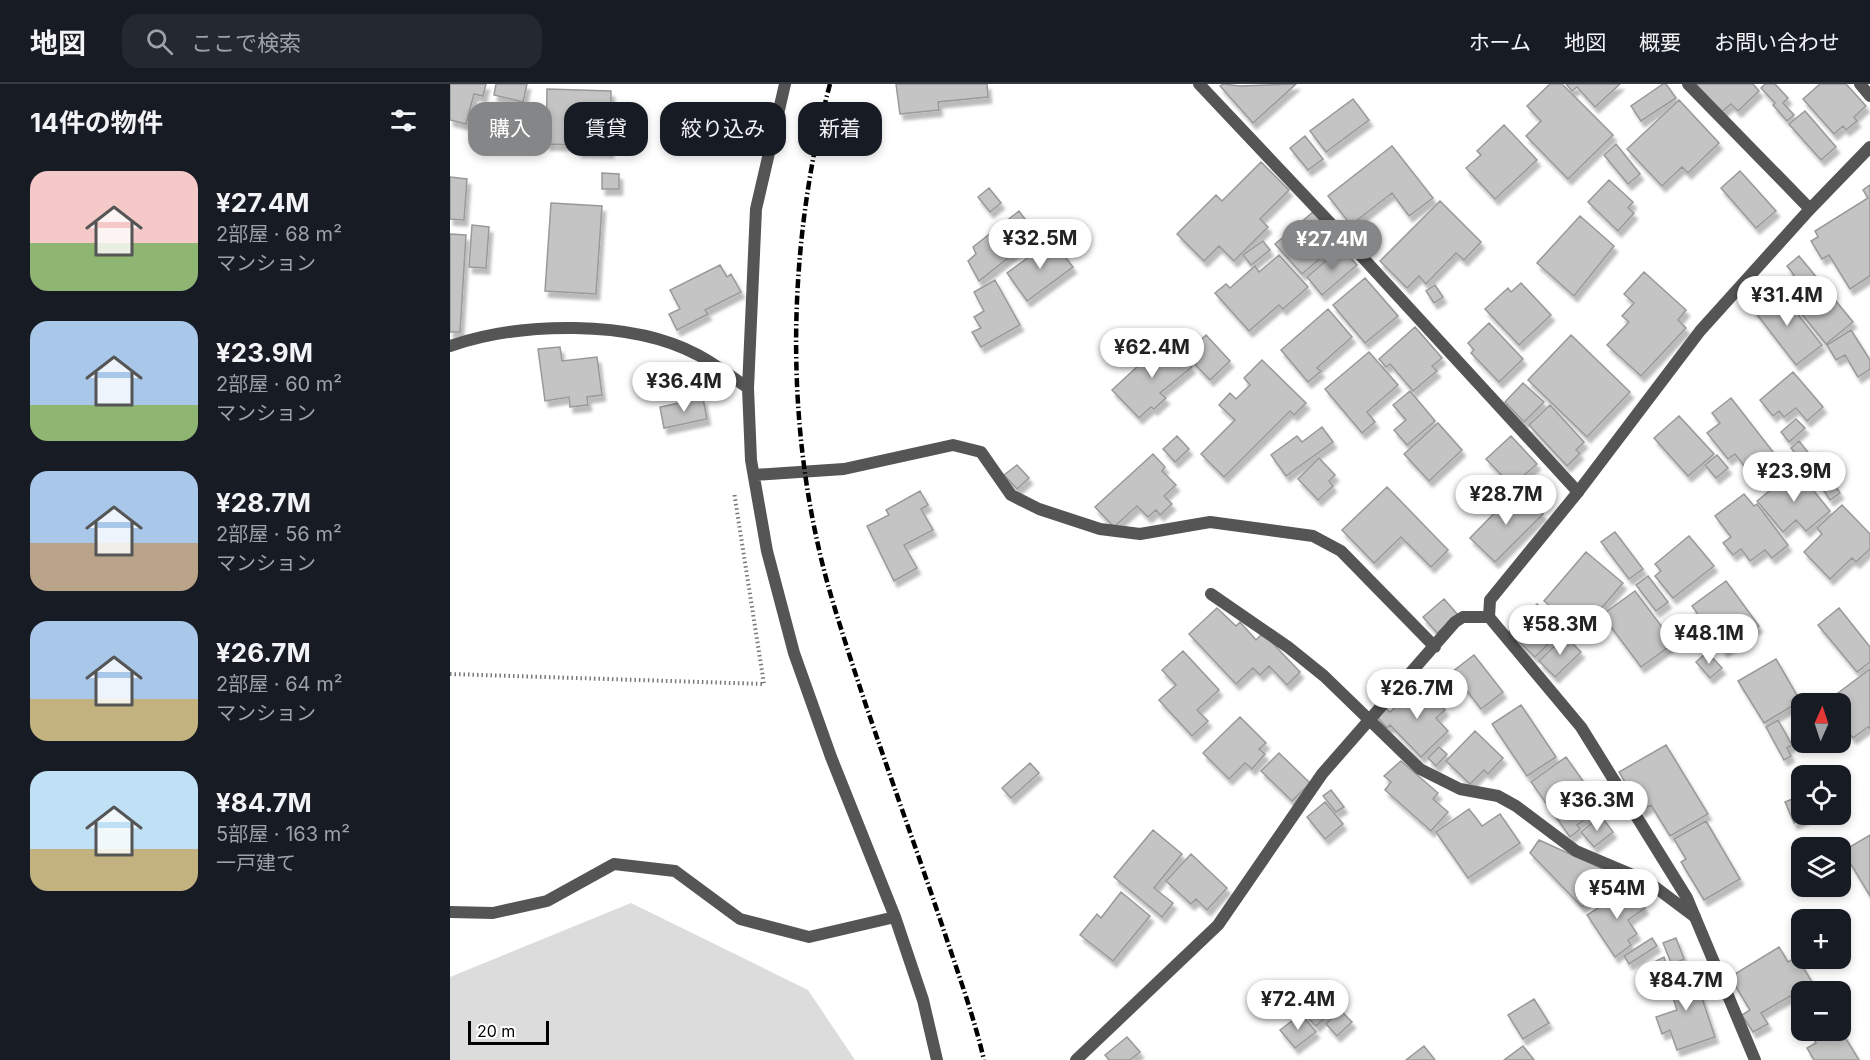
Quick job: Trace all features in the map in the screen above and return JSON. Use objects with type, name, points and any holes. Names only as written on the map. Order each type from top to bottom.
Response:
[{"type":"street","points":[[785,84],[756,210],[748,388],[754,475],[767,551],[794,653],[831,758],[895,917],[923,1000],[937,1060]]},
{"type":"street","points":[[1199,84],[1353,247],[1578,492]]},
{"type":"street","points":[[1689,84],[1810,209]]},
{"type":"street","points":[[1860,84],[1870,96]]},
{"type":"street","points":[[1755,1060],[1687,898],[1581,727],[1489,617],[1490,600],[1578,492],[1700,331],[1810,209],[1870,148]]},
{"type":"street","points":[[450,346],[482,335],[550,327],[635,333],[697,354],[748,388]]},
{"type":"street","points":[[754,475],[844,469],[953,445],[981,452],[1011,495],[1039,509],[1100,528],[1140,534],[1210,522],[1313,536],[1341,551],[1435,647]]},
{"type":"street","points":[[1211,594],[1288,647],[1370,720],[1420,769],[1460,789],[1498,796],[1516,806],[1576,851],[1647,881],[1695,917]]},
{"type":"street","points":[[1076,1060],[1218,925],[1322,774],[1455,622],[1463,617],[1489,617]]},
{"type":"street","points":[[450,912],[493,913],[547,901],[614,864],[675,871],[740,920],[809,937],[895,917]]},
{"type":"path","points":[[450,674],[765,684],[733,483]]},
{"type":"shaded area","points":[[631,903],[808,990],[855,1060],[450,1060],[450,977]]},
{"type":"building","points":[[450,84],[486,84],[483,96],[474,94],[472,102],[468,102],[466,124],[450,120]]},
{"type":"building","points":[[496,84],[527,84],[523,102],[494,95]]},
{"type":"building","points":[[896,84],[987,84],[988,97],[938,102],[939,110],[900,114]]},
{"type":"building","points":[[1223,84],[1240,86],[1296,84],[1253,123],[1220,86]]},
{"type":"building","points":[[1550,84],[1562,84],[1613,135],[1568,179],[1526,136],[1541,121],[1527,106]]},
{"type":"building","points":[[1566,84],[1620,84],[1595,107],[1577,87],[1572,91]]},
{"type":"building","points":[[1666,84],[1676,98],[1641,121],[1631,106]]},
{"type":"building","points":[[1692,84],[1753,84],[1759,91],[1738,111],[1731,104],[1719,114]]},
{"type":"building","points":[[1765,84],[1775,84],[1788,98],[1783,103],[1794,115],[1787,121],[1761,88]]},
{"type":"building","points":[[1820,84],[1846,84],[1866,106],[1854,117],[1857,121],[1846,130],[1843,126],[1834,134],[1803,99]]},
{"type":"building","points":[[547,89],[611,91],[611,102],[564,102],[564,145],[552,144],[552,102],[547,102]]},
{"type":"building","points":[[1353,99],[1369,120],[1326,152],[1310,131]]},
{"type":"building","points":[[1679,100],[1719,143],[1688,173],[1682,167],[1662,186],[1627,149]]},
{"type":"building","points":[[1805,111],[1836,147],[1821,160],[1789,124]]},
{"type":"building","points":[[1504,125],[1537,160],[1495,199],[1466,168],[1481,155],[1477,151]]},
{"type":"building","points":[[1305,136],[1323,159],[1308,170],[1290,148]]},
{"type":"building","points":[[1616,144],[1640,174],[1628,184],[1604,155]]},
{"type":"building","points":[[1392,146],[1433,198],[1409,216],[1392,193],[1351,225],[1328,196]]},
{"type":"building","points":[[1261,162],[1289,190],[1260,219],[1268,227],[1234,261],[1219,246],[1204,261],[1177,234],[1216,195],[1222,201]]},
{"type":"building","points":[[1740,171],[1776,211],[1756,228],[1721,188]]},
{"type":"building","points":[[602,173],[619,174],[619,189],[602,189]]},
{"type":"building","points":[[450,177],[467,179],[464,220],[450,219]]},
{"type":"building","points":[[1609,180],[1633,202],[1628,208],[1634,213],[1618,231],[1588,202]]},
{"type":"building","points":[[1870,185],[1870,276],[1850,289],[1829,255],[1822,259],[1811,241],[1818,237],[1815,231],[1868,198],[1863,190]]},
{"type":"building","points":[[989,188],[1001,203],[990,212],[978,197]]},
{"type":"building","points":[[1440,201],[1481,242],[1464,260],[1456,253],[1426,284],[1419,276],[1407,288],[1380,261]]},
{"type":"building","points":[[551,203],[602,206],[596,294],[545,291]]},
{"type":"building","points":[[1019,211],[1037,235],[979,281],[968,261],[976,254],[973,247]]},
{"type":"building","points":[[1313,212],[1339,242],[1302,274],[1275,244]]},
{"type":"building","points":[[1580,216],[1614,246],[1574,296],[1537,263]]},
{"type":"building","points":[[472,225],[489,227],[486,268],[469,267]]},
{"type":"building","points":[[450,234],[466,235],[460,332],[450,332]]},
{"type":"building","points":[[1052,240],[1073,267],[1027,301],[1007,273]]},
{"type":"building","points":[[1263,241],[1270,250],[1251,265],[1243,255]]},
{"type":"building","points":[[1341,248],[1357,265],[1322,295],[1307,277]]},
{"type":"building","points":[[1279,255],[1308,287],[1283,309],[1279,305],[1249,331],[1215,293],[1226,284],[1230,288],[1255,266],[1259,272]]},
{"type":"building","points":[[1799,256],[1853,322],[1826,344],[1780,287],[1794,275],[1787,266]]},
{"type":"building","points":[[720,265],[727,277],[731,274],[741,292],[705,310],[708,314],[677,330],[669,314],[680,309],[670,290]]},
{"type":"building","points":[[1644,272],[1686,310],[1678,320],[1686,328],[1641,376],[1607,345],[1629,322],[1622,316],[1634,303],[1624,294]]},
{"type":"building","points":[[1365,278],[1398,316],[1365,343],[1333,305]]},
{"type":"building","points":[[995,280],[1020,325],[981,347],[972,332],[981,328],[974,317],[984,311],[974,292]]},
{"type":"building","points":[[1521,283],[1551,315],[1519,345],[1485,309],[1508,288],[1511,292]]},
{"type":"building","points":[[1435,285],[1443,297],[1434,303],[1426,291]]},
{"type":"building","points":[[1777,288],[1822,345],[1796,365],[1752,308]]},
{"type":"building","points":[[1328,309],[1352,337],[1317,368],[1321,371],[1308,382],[1281,350]]},
{"type":"building","points":[[1489,323],[1523,359],[1499,382],[1471,353],[1474,350],[1468,343]]},
{"type":"building","points":[[1415,327],[1442,358],[1432,366],[1437,371],[1413,391],[1390,364],[1386,367],[1379,359]]},
{"type":"building","points":[[1851,330],[1870,360],[1870,369],[1858,377],[1845,355],[1836,360],[1827,345]]},
{"type":"building","points":[[1206,335],[1230,361],[1210,380],[1185,354]]},
{"type":"building","points":[[1571,335],[1630,392],[1587,437],[1528,380]]},
{"type":"building","points":[[1166,340],[1192,367],[1160,393],[1166,398],[1139,418],[1112,390]]},
{"type":"building","points":[[560,347],[562,361],[597,357],[602,395],[587,397],[588,405],[570,407],[569,397],[545,401],[538,349]]},
{"type":"building","points":[[1369,352],[1398,385],[1367,412],[1375,422],[1362,433],[1325,389]]},
{"type":"building","points":[[1262,360],[1306,403],[1294,415],[1290,411],[1224,477],[1201,454],[1235,420],[1219,405],[1230,393],[1236,399],[1250,385],[1244,378]]},
{"type":"building","points":[[1793,372],[1823,407],[1807,421],[1796,408],[1784,417],[1779,411],[1773,416],[1760,400]]},
{"type":"building","points":[[1523,383],[1544,402],[1524,422],[1505,402]]},
{"type":"building","points":[[1410,391],[1435,421],[1407,445],[1394,430],[1406,420],[1393,405]]},
{"type":"building","points":[[703,398],[707,419],[664,428],[660,407]]},
{"type":"building","points":[[1731,398],[1777,457],[1752,476],[1735,454],[1728,459],[1707,433],[1720,423],[1712,413]]},
{"type":"building","points":[[1550,405],[1584,442],[1576,450],[1580,453],[1567,466],[1529,425]]},
{"type":"building","points":[[1679,416],[1714,454],[1688,476],[1654,438]]},
{"type":"building","points":[[1796,419],[1805,428],[1789,442],[1781,432]]},
{"type":"building","points":[[1438,423],[1462,450],[1429,481],[1404,454]]},
{"type":"building","points":[[1322,427],[1333,442],[1286,476],[1271,455],[1297,436],[1302,442]]},
{"type":"building","points":[[1177,436],[1189,449],[1175,462],[1163,449]]},
{"type":"building","points":[[1511,436],[1537,464],[1512,486],[1486,459]]},
{"type":"building","points":[[1799,441],[1822,470],[1814,477],[1791,448]]},
{"type":"building","points":[[1153,454],[1165,467],[1162,471],[1176,485],[1164,496],[1172,504],[1160,515],[1156,510],[1148,517],[1137,506],[1114,527],[1095,507]]},
{"type":"building","points":[[1717,455],[1728,468],[1716,478],[1705,465]]},
{"type":"building","points":[[1319,458],[1335,475],[1329,481],[1333,486],[1318,500],[1298,479]]},
{"type":"building","points":[[1017,465],[1029,478],[1017,489],[1004,475]]},
{"type":"building","points":[[1796,469],[1830,511],[1806,531],[1796,520],[1783,532],[1757,501]]},
{"type":"building","points":[[1826,472],[1840,493],[1830,500],[1816,479]]},
{"type":"building","points":[[1387,487],[1448,550],[1431,567],[1401,537],[1374,563],[1342,530]]},
{"type":"building","points":[[1517,490],[1543,514],[1495,562],[1470,538]]},
{"type":"building","points":[[920,491],[928,505],[921,509],[933,530],[904,545],[917,568],[894,581],[867,526],[889,515],[886,510]]},
{"type":"building","points":[[1744,494],[1754,506],[1757,504],[1788,545],[1772,558],[1765,550],[1750,561],[1741,549],[1733,555],[1723,543],[1731,537],[1715,516]]},
{"type":"building","points":[[1842,505],[1870,534],[1870,549],[1856,562],[1852,558],[1830,579],[1804,552],[1822,534],[1817,528]]},
{"type":"building","points":[[1615,532],[1643,569],[1629,579],[1601,542]]},
{"type":"building","points":[[1689,536],[1714,566],[1673,598],[1655,576],[1661,571],[1655,564]]},
{"type":"building","points":[[1586,552],[1623,583],[1581,632],[1544,601]]},
{"type":"building","points":[[1648,576],[1668,602],[1656,611],[1636,585]]},
{"type":"building","points":[[1726,581],[1759,626],[1724,651],[1692,606]]},
{"type":"building","points":[[1635,591],[1674,643],[1641,667],[1602,615]]},
{"type":"building","points":[[1444,599],[1458,615],[1437,633],[1423,617]]},
{"type":"building","points":[[1537,604],[1563,629],[1535,657],[1509,632]]},
{"type":"building","points":[[1217,608],[1236,626],[1240,622],[1256,640],[1263,633],[1300,672],[1287,685],[1269,666],[1260,675],[1253,668],[1236,684],[1189,634]]},
{"type":"building","points":[[1839,608],[1870,647],[1870,662],[1857,672],[1818,625]]},
{"type":"building","points":[[1565,636],[1581,652],[1555,677],[1539,661]]},
{"type":"building","points":[[1183,651],[1219,690],[1197,710],[1208,721],[1192,736],[1159,700],[1176,685],[1162,670]]},
{"type":"building","points":[[1707,652],[1722,668],[1710,678],[1696,662]]},
{"type":"building","points":[[1474,655],[1503,692],[1481,709],[1452,672]]},
{"type":"building","points":[[1776,659],[1796,693],[1791,693],[1791,707],[1764,723],[1738,681]]},
{"type":"building","points":[[1870,669],[1870,729],[1868,727],[1853,738],[1851,735],[1851,693],[1838,693]]},
{"type":"building","points":[[1420,684],[1445,710],[1436,718],[1448,731],[1421,757],[1390,725],[1387,728],[1377,717],[1386,708],[1390,712]]},
{"type":"building","points":[[1521,705],[1556,757],[1527,776],[1492,724]]},
{"type":"building","points":[[1240,717],[1266,743],[1259,749],[1265,754],[1252,769],[1245,763],[1229,779],[1203,753]]},
{"type":"building","points":[[1778,720],[1791,743],[1787,748],[1791,756],[1784,760],[1766,727]]},
{"type":"building","points":[[1475,731],[1503,758],[1488,774],[1484,770],[1470,784],[1446,761]]},
{"type":"building","points":[[1666,745],[1708,814],[1670,836],[1651,805],[1642,811],[1619,772]]},
{"type":"building","points":[[1439,747],[1447,754],[1436,766],[1428,758]]},
{"type":"building","points":[[1279,753],[1310,783],[1292,801],[1261,771]]},
{"type":"building","points":[[1566,757],[1602,808],[1577,825],[1580,829],[1570,837],[1531,782]]},
{"type":"building","points":[[1401,761],[1438,793],[1433,799],[1448,812],[1431,831],[1385,790],[1391,782],[1384,776]]},
{"type":"building","points":[[1030,763],[1039,773],[1011,798],[1002,788]]},
{"type":"building","points":[[1331,790],[1344,807],[1336,812],[1323,796]]},
{"type":"building","points":[[1791,800],[1791,816],[1785,802]]},
{"type":"building","points":[[1325,802],[1343,824],[1325,839],[1307,817]]},
{"type":"building","points":[[1469,809],[1482,826],[1500,814],[1520,843],[1468,878],[1436,832]]},
{"type":"building","points":[[1601,816],[1613,832],[1594,847],[1581,832]]},
{"type":"building","points":[[1706,821],[1740,879],[1704,900],[1681,862],[1686,859],[1674,839]]},
{"type":"building","points":[[1153,830],[1182,854],[1154,888],[1173,903],[1162,917],[1114,877]]},
{"type":"building","points":[[1870,835],[1870,896],[1851,864],[1851,846]]},
{"type":"building","points":[[1539,840],[1601,868],[1607,882],[1582,907],[1530,853]]},
{"type":"building","points":[[1191,854],[1227,888],[1207,910],[1196,899],[1191,904],[1166,881]]},
{"type":"building","points":[[1630,887],[1645,908],[1628,920],[1637,934],[1628,940],[1631,945],[1615,957],[1587,915]]},
{"type":"building","points":[[1121,892],[1150,916],[1113,961],[1080,935],[1097,914],[1101,918]]},
{"type":"building","points":[[1652,938],[1657,946],[1629,964],[1624,956]]},
{"type":"building","points":[[1676,938],[1684,959],[1672,965],[1663,943]]},
{"type":"building","points":[[1779,947],[1788,962],[1791,960],[1791,969],[1804,969],[1811,981],[1791,981],[1791,996],[1761,1013],[1768,1024],[1753,1032],[1742,1015],[1750,1010],[1730,977]]},
{"type":"building","points":[[1664,957],[1667,967],[1656,972],[1652,963]]},
{"type":"building","points":[[1692,968],[1715,1037],[1677,1050],[1670,1030],[1662,1034],[1656,1017],[1677,1010],[1666,976]]},
{"type":"building","points":[[1315,992],[1332,1011],[1316,1026],[1292,1001],[1301,993],[1307,999]]},
{"type":"building","points":[[1534,999],[1549,1023],[1523,1039],[1508,1015]]},
{"type":"building","points":[[1340,1010],[1352,1022],[1337,1036],[1326,1024]]},
{"type":"building","points":[[1301,1014],[1316,1032],[1295,1048],[1280,1030]]},
{"type":"building","points":[[1127,1037],[1140,1052],[1130,1060],[1109,1060],[1105,1055]]},
{"type":"building","points":[[1815,1041],[1847,1041],[1859,1060],[1814,1060],[1807,1048],[1816,1043]]},
{"type":"building","points":[[1424,1046],[1435,1060],[1406,1060]]},
{"type":"building","points":[[1523,1046],[1534,1060],[1504,1060]]},
{"type":"railway","points":[[830,84],[815,148],[804,214],[798,280],[796,347],[799,414],[806,480],[818,545],[835,609],[961,981],[984,1060]]}]
